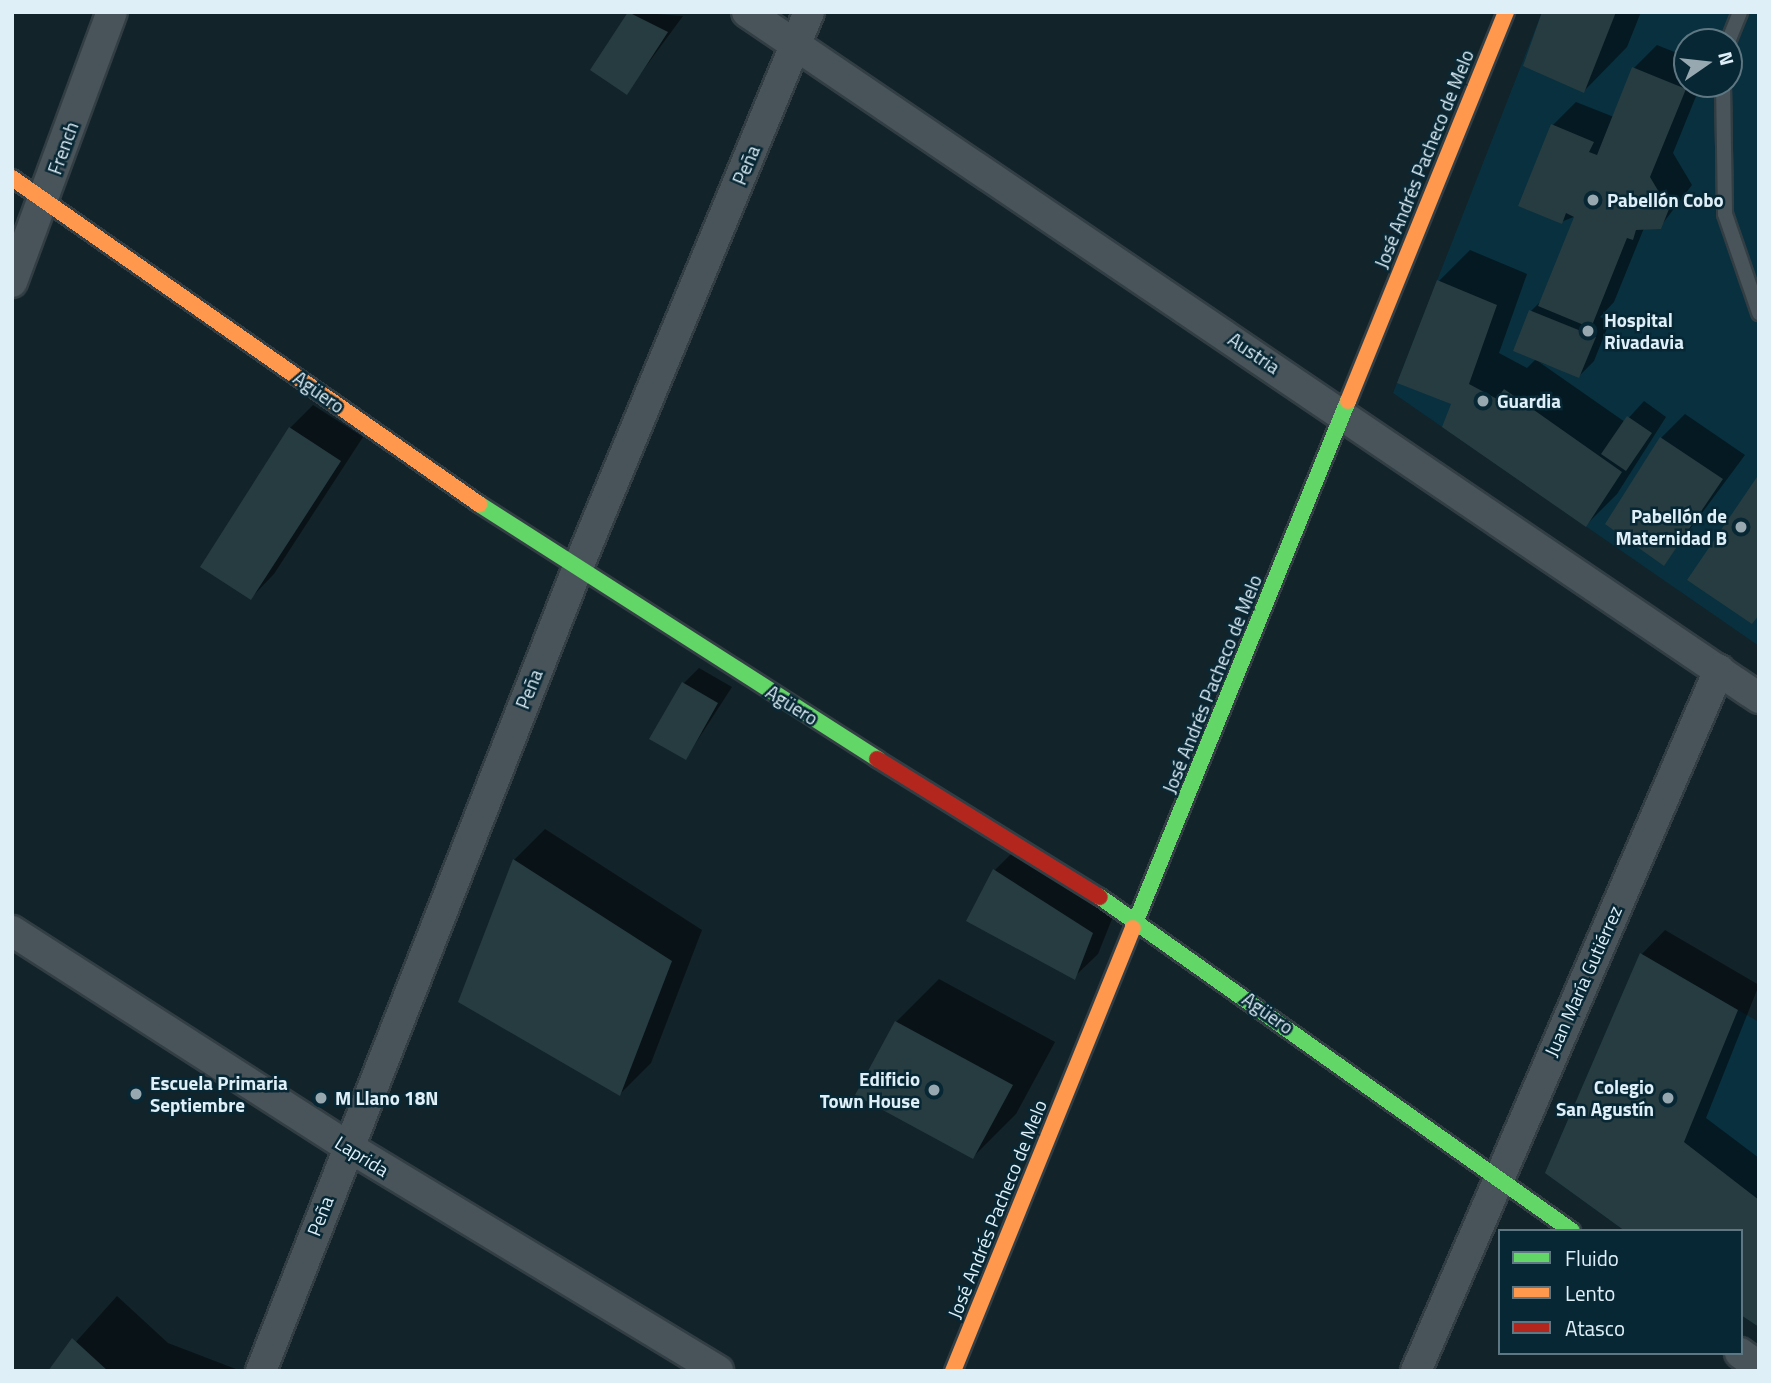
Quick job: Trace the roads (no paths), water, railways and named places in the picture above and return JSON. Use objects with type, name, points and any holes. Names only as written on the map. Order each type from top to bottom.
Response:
[{"type":"street","name":"French","points":[[12,282],[112,12]]},
{"type":"street","name":"Austria","points":[[747,12],[1759,698]]},
{"type":"street","name":"Peña","points":[[261,1371],[346,1146],[576,572],[809,12]]},
{"type":"street","name":"José Andrés Pacheco de Melo","points":[[953,1371],[1506,12]]},
{"type":"street","name":"Agüero","points":[[12,178],[576,572],[1138,920],[1569,1229]]},
{"type":"street","name":"Juan María Gutiérrez","points":[[1416,1371],[1497,1176],[1719,670]]},
{"type":"street","name":"Laprida","points":[[12,931],[346,1146],[718,1371]]},
{"type":"street","points":[[1743,1355],[1759,1367]]},
{"type":"lane","points":[[1723,98],[1725,214],[1759,313]]},
{"type":"place","name":"Pabellón Cobo","points":[[1593,200]]},
{"type":"place","name":"Hospital Rivadavia","points":[[1588,331]]},
{"type":"place","name":"Guardia","points":[[1483,401]]},
{"type":"place","name":"Pabellón de Maternidad B","points":[[1741,527]]},
{"type":"place","name":"Edificio Town House","points":[[934,1090]]},
{"type":"place","name":"Escuela Primaria Septiembre","points":[[136,1094]]},
{"type":"place","name":"M Llano 18N","points":[[321,1098]]},
{"type":"place","name":"Colegio San Agustín","points":[[1668,1098]]}]
